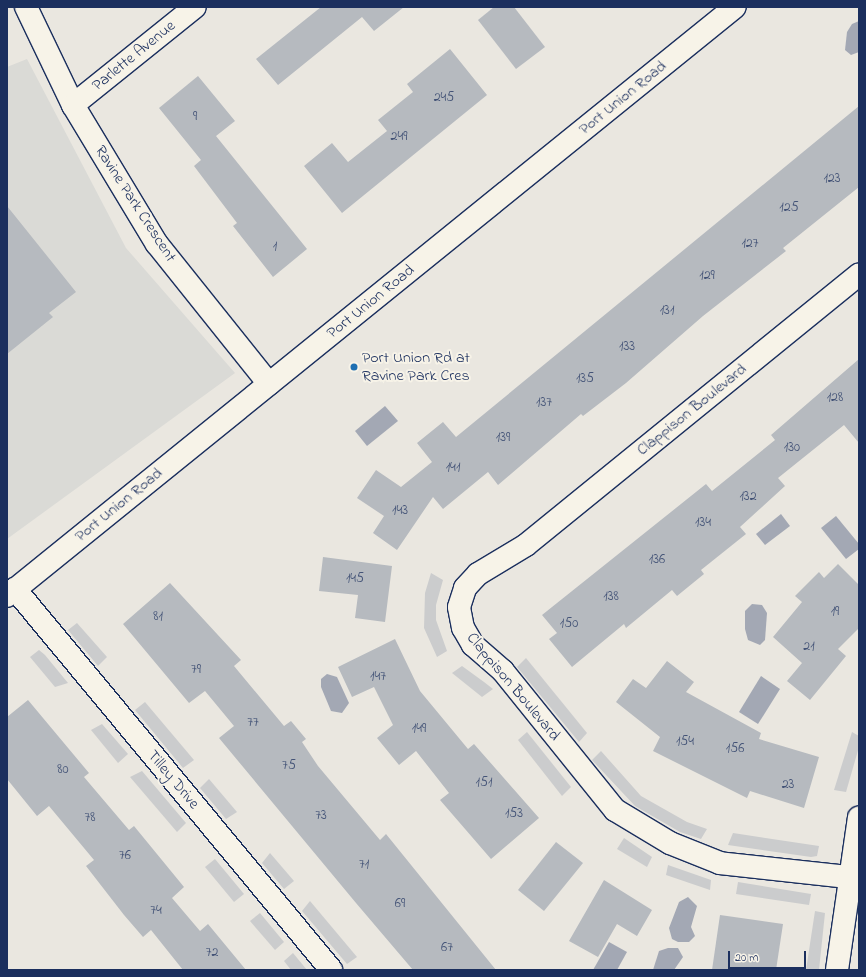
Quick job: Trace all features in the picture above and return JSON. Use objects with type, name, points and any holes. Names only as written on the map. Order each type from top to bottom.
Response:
[{"type":"street","name":"Ravine Park Crescent","points":[[26,7],[73,105],[157,244],[269,384]]},
{"type":"street","name":"Parlette Avenue","points":[[73,105],[195,7]]},
{"type":"street","name":"Port Union Road","points":[[11,593],[735,7]]},
{"type":"street","name":"Clappison Boulevard","points":[[848,878],[720,862],[670,843],[615,810],[503,671],[473,645],[463,628],[458,607],[465,588],[478,574],[526,545],[859,274]]},
{"type":"street","name":"Tilley Drive","points":[[11,593],[331,970]]},
{"type":"street","points":[[836,970],[848,878],[859,818]]},
{"type":"shaded area","points":[[859,21],[859,52],[851,55],[845,50],[847,32],[852,24]]},
{"type":"shaded area","points":[[27,59],[126,248],[235,373],[7,539],[7,67]]},
{"type":"shaded area","points":[[385,406],[398,421],[367,446],[355,431]]},
{"type":"shaded area","points":[[781,514],[790,526],[765,545],[756,534]]},
{"type":"shaded area","points":[[836,516],[859,544],[859,549],[846,559],[821,528]]},
{"type":"shaded area","points":[[431,573],[443,580],[436,605],[436,620],[447,651],[437,657],[424,628],[425,593]]},
{"type":"shaded area","points":[[752,604],[762,605],[767,613],[765,640],[760,645],[748,640],[745,629],[745,611]]},
{"type":"shaded area","points":[[77,623],[107,657],[98,666],[68,630]]},
{"type":"shaded area","points":[[39,650],[45,655],[68,683],[55,687],[30,657]]},
{"type":"shaded area","points":[[526,658],[587,733],[579,742],[517,667]]},
{"type":"shaded area","points":[[462,666],[493,689],[482,697],[452,673]]},
{"type":"shaded area","points":[[327,674],[337,677],[349,703],[342,713],[331,711],[321,687],[321,679]]},
{"type":"shaded area","points":[[761,676],[780,689],[758,724],[739,712]]},
{"type":"shaded area","points":[[145,702],[194,760],[183,768],[135,710]]},
{"type":"shaded area","points":[[102,724],[128,754],[118,763],[91,730]]},
{"type":"shaded area","points":[[527,732],[571,787],[562,796],[518,740]]},
{"type":"shaded area","points":[[852,732],[859,736],[859,747],[846,792],[834,790]]},
{"type":"shaded area","points":[[601,751],[641,796],[687,822],[707,829],[701,839],[680,832],[635,806],[592,760]]},
{"type":"shaded area","points":[[142,771],[186,823],[177,832],[130,777]]},
{"type":"shaded area","points":[[209,779],[237,812],[226,819],[200,788]]},
{"type":"shaded area","points":[[733,833],[819,846],[817,856],[811,857],[728,845]]},
{"type":"shaded area","points":[[624,838],[652,857],[647,867],[617,849]]},
{"type":"shaded area","points":[[270,853],[294,881],[284,889],[262,863]]},
{"type":"shaded area","points":[[215,859],[244,894],[234,902],[205,867]]},
{"type":"shaded area","points":[[668,865],[711,880],[710,890],[666,875]]},
{"type":"shaded area","points":[[738,882],[811,894],[809,905],[736,894]]},
{"type":"shaded area","points":[[688,897],[697,906],[691,927],[695,936],[689,942],[678,942],[672,939],[669,928],[679,902]]},
{"type":"shaded area","points":[[310,901],[357,957],[347,964],[302,911]]},
{"type":"shaded area","points":[[815,911],[825,913],[819,970],[806,970]]},
{"type":"shaded area","points":[[260,913],[284,942],[275,950],[250,921]]},
{"type":"shaded area","points":[[609,942],[627,952],[617,970],[593,970]]},
{"type":"shaded area","points":[[668,948],[678,948],[683,957],[674,970],[653,970],[659,951]]},
{"type":"shaded area","points":[[293,953],[307,970],[291,970],[284,961]]},
{"type":"building","points":[[321,7],[404,7],[374,31],[362,17],[278,85],[256,59]]},
{"type":"building","points":[[494,7],[514,7],[545,47],[516,69],[478,20]]},
{"type":"building","points":[[450,49],[487,95],[342,213],[304,166],[332,143],[348,162],[387,131],[378,120],[413,92],[407,84]]},
{"type":"building","points":[[198,76],[235,121],[216,136],[307,249],[273,277],[233,226],[237,223],[194,166],[201,160],[159,108]]},
{"type":"building","points":[[859,106],[859,187],[783,248],[786,251],[703,316],[626,383],[583,416],[581,414],[498,485],[488,472],[443,509],[433,497],[397,550],[373,533],[384,516],[357,498],[376,470],[401,487],[432,462],[417,443],[443,422],[456,437]]},
{"type":"building","points":[[7,206],[76,292],[49,313],[53,317],[7,354]]},
{"type":"building","points":[[859,359],[859,443],[844,425],[778,478],[785,486],[740,527],[746,534],[701,570],[704,574],[677,596],[672,590],[626,628],[624,624],[572,667],[549,639],[557,633],[542,615],[706,484],[712,491],[775,440],[771,435]]},
{"type":"building","points":[[323,557],[392,566],[385,622],[355,618],[358,595],[319,591]]},
{"type":"building","points":[[838,564],[859,585],[859,628],[838,649],[846,656],[810,700],[787,681],[802,663],[773,637],[802,602],[795,596],[819,572],[824,578]]},
{"type":"building","points":[[170,583],[241,660],[234,666],[284,726],[291,721],[306,739],[302,742],[318,766],[380,840],[386,834],[496,970],[413,970],[356,903],[219,738],[234,726],[205,691],[189,703],[123,624]]},
{"type":"building","points":[[395,639],[420,691],[468,749],[474,744],[539,818],[491,859],[440,800],[449,793],[416,751],[399,765],[377,738],[393,725],[374,687],[352,697],[338,667]]},
{"type":"building","points":[[667,661],[694,682],[686,692],[761,733],[759,739],[819,757],[804,808],[750,791],[747,798],[653,751],[660,737],[616,702],[633,679],[646,688]]},
{"type":"building","points":[[28,700],[89,773],[84,777],[129,830],[134,826],[184,887],[172,898],[200,931],[208,924],[246,970],[183,970],[151,930],[143,937],[124,915],[86,866],[94,860],[49,806],[37,816],[7,779],[7,717]]},
{"type":"building","points":[[556,842],[583,863],[544,911],[518,890]]},
{"type":"building","points":[[604,880],[652,910],[637,936],[617,924],[598,957],[569,941]]},
{"type":"building","points":[[720,915],[783,924],[776,970],[712,970]]},
{"type":"place","name":"Port Union Rd at Ravine Park Cres","points":[[354,367]]}]
